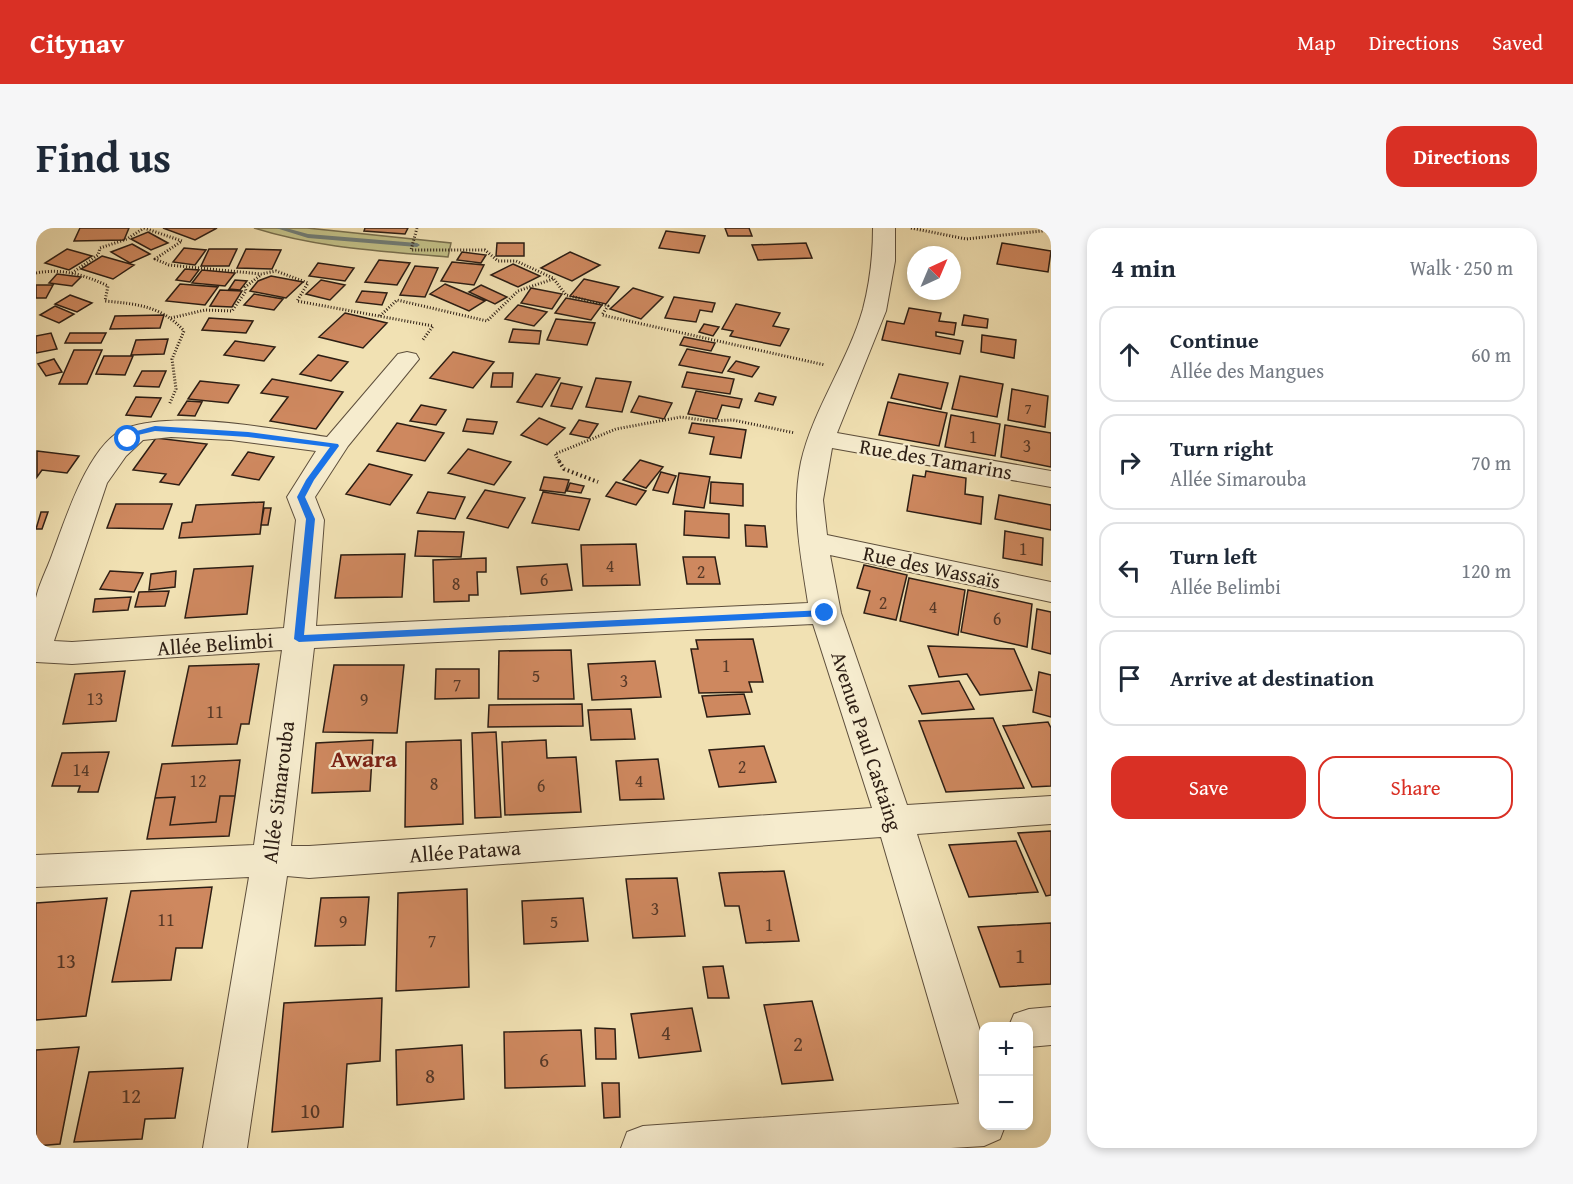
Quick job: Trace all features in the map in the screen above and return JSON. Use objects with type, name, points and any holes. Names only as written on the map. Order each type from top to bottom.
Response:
[{"type":"street","name":"Avenue Paul Castaing","points":[[884,228],[884,261],[874,311],[822,438],[815,461],[810,491],[813,542],[825,613],[894,820],[970,1028],[979,1083]]},
{"type":"street","points":[[36,650],[45,616],[93,483],[104,465],[135,433],[155,428],[248,434],[335,446],[407,360]]},
{"type":"street","name":"Rue des Tamarins","points":[[822,438],[1051,479]]},
{"type":"street","name":"Allée Simarouba","points":[[225,1148],[271,860],[299,639],[310,519],[301,497],[310,480],[335,446]]},
{"type":"street","name":"Rue des Wassaïs","points":[[813,542],[1051,592]]},
{"type":"street","name":"Allée Belimbi","points":[[36,650],[72,652],[825,613]]},
{"type":"street","name":"Allée Patawa","points":[[36,871],[271,860],[309,862],[850,826],[894,820],[1051,810]]},
{"type":"street","points":[[1033,1028],[1051,1026]]},
{"type":"street","points":[[643,1148],[979,1125]]},
{"type":"street","points":[[988,1130],[995,1148]]},
{"type":"path","points":[[72,273],[98,255],[100,248],[127,239],[145,228],[182,241],[155,259],[169,265],[261,274],[276,271],[308,283],[297,301],[433,326],[407,360]]},
{"type":"path","points":[[417,228],[411,250],[485,250],[498,261],[516,261],[553,278],[566,295],[608,306],[602,315],[849,370]]},
{"type":"path","points":[[910,228],[966,239],[1051,230]]},
{"type":"path","points":[[36,273],[72,273],[108,286],[105,301],[158,308],[184,331],[171,363],[176,382],[176,397],[155,428]]},
{"type":"path","points":[[170,318],[205,310],[232,311],[246,291],[245,287],[261,274]]},
{"type":"path","points":[[380,316],[397,300],[487,321],[518,291],[553,278]]},
{"type":"path","points":[[598,482],[564,469],[555,454],[576,443],[592,439],[602,432],[643,422],[683,417],[713,421],[733,420],[822,438]]},
{"type":"shaded area","points":[[254,228],[307,228],[451,243],[448,257],[326,244]]},
{"type":"building","points":[[80,228],[129,228],[124,240],[74,241]]},
{"type":"building","points":[[163,228],[217,228],[195,240]]},
{"type":"building","points":[[365,228],[408,228],[405,234],[364,231]]},
{"type":"building","points":[[725,228],[749,228],[752,236],[728,236]]},
{"type":"building","points":[[666,231],[705,236],[699,253],[659,248]]},
{"type":"building","points":[[148,232],[168,243],[151,250],[131,239]]},
{"type":"building","points":[[497,243],[524,243],[524,256],[496,256]]},
{"type":"building","points":[[806,243],[812,258],[758,260],[752,245]]},
{"type":"building","points":[[1002,243],[1051,251],[1048,272],[997,264]]},
{"type":"building","points":[[132,244],[150,254],[130,263],[111,252]]},
{"type":"building","points":[[184,248],[206,250],[195,265],[173,262]]},
{"type":"building","points":[[67,249],[92,256],[69,270],[45,263]]},
{"type":"building","points":[[209,249],[237,249],[229,266],[201,266]]},
{"type":"building","points":[[246,249],[281,250],[272,269],[237,268]]},
{"type":"building","points":[[462,252],[486,255],[481,263],[457,260]]},
{"type":"building","points":[[570,252],[600,265],[572,281],[541,268]]},
{"type":"building","points":[[102,256],[134,265],[113,279],[81,269]]},
{"type":"building","points":[[379,260],[410,263],[397,285],[365,282]]},
{"type":"building","points":[[452,262],[484,265],[474,285],[441,281]]},
{"type":"building","points":[[318,263],[354,268],[345,281],[309,276]]},
{"type":"building","points":[[513,264],[540,276],[518,287],[491,275]]},
{"type":"building","points":[[415,266],[438,268],[425,297],[400,295]]},
{"type":"building","points":[[185,269],[199,270],[190,282],[176,280]]},
{"type":"building","points":[[202,270],[235,273],[225,286],[192,283]]},
{"type":"building","points":[[57,274],[81,277],[72,286],[49,283]]},
{"type":"building","points":[[271,276],[303,282],[286,298],[250,291],[258,281]]},
{"type":"building","points":[[584,279],[619,287],[606,304],[570,296]]},
{"type":"building","points":[[235,280],[247,281],[240,290],[229,289]]},
{"type":"building","points":[[321,280],[345,285],[330,300],[306,294]]},
{"type":"building","points":[[180,284],[218,287],[205,305],[166,301]]},
{"type":"building","points":[[445,284],[485,301],[469,311],[430,294]]},
{"type":"building","points":[[36,285],[53,285],[46,298],[36,298]]},
{"type":"building","points":[[481,285],[507,297],[495,304],[469,292]]},
{"type":"building","points":[[531,288],[562,294],[552,309],[521,303]]},
{"type":"building","points":[[633,288],[663,297],[641,319],[610,309]]},
{"type":"building","points":[[220,290],[242,291],[232,307],[210,306]]},
{"type":"building","points":[[362,291],[387,293],[382,305],[356,302]]},
{"type":"building","points":[[254,294],[283,299],[274,310],[244,305]]},
{"type":"building","points":[[70,295],[92,303],[77,312],[55,304]]},
{"type":"building","points":[[674,297],[715,303],[712,312],[700,310],[696,322],[665,318]]},
{"type":"building","points":[[566,298],[602,305],[591,320],[555,313]]},
{"type":"building","points":[[736,304],[780,313],[773,326],[789,329],[780,346],[730,336],[733,331],[722,329]]},
{"type":"building","points":[[518,305],[547,312],[534,326],[505,319]]},
{"type":"building","points":[[55,306],[74,314],[59,323],[40,315]]},
{"type":"building","points":[[909,308],[941,313],[939,321],[956,323],[954,335],[936,332],[936,336],[963,341],[960,354],[882,340],[887,321],[904,324]]},
{"type":"building","points":[[345,313],[387,323],[363,348],[319,337]]},
{"type":"building","points":[[164,315],[160,328],[110,329],[115,316]]},
{"type":"building","points":[[964,315],[988,319],[987,328],[962,325]]},
{"type":"building","points":[[209,318],[253,321],[246,333],[202,330]]},
{"type":"building","points":[[556,319],[595,323],[587,345],[547,340]]},
{"type":"building","points":[[704,324],[719,327],[713,336],[699,332]]},
{"type":"building","points":[[513,329],[541,331],[539,344],[509,342]]},
{"type":"building","points":[[51,333],[57,349],[36,353],[36,336]]},
{"type":"building","points":[[70,333],[106,333],[101,343],[65,343]]},
{"type":"building","points":[[982,335],[1016,340],[1014,358],[981,352]]},
{"type":"building","points":[[684,337],[715,343],[711,351],[680,345]]},
{"type":"building","points":[[168,339],[164,354],[131,355],[136,340]]},
{"type":"building","points":[[235,341],[275,347],[264,361],[224,355]]},
{"type":"building","points":[[687,349],[730,357],[722,373],[679,365]]},
{"type":"building","points":[[74,350],[102,350],[87,384],[59,384]]},
{"type":"building","points":[[453,352],[494,362],[473,388],[430,378]]},
{"type":"building","points":[[318,355],[348,362],[331,381],[300,374]]},
{"type":"building","points":[[104,356],[133,356],[125,375],[96,374]]},
{"type":"building","points":[[54,359],[62,372],[46,376],[38,364]]},
{"type":"building","points":[[736,361],[759,367],[752,377],[728,371]]},
{"type":"building","points":[[142,371],[166,371],[159,387],[134,386]]},
{"type":"building","points":[[687,372],[734,379],[730,394],[682,387]]},
{"type":"building","points":[[493,373],[513,373],[512,387],[491,387]]},
{"type":"building","points":[[536,374],[560,378],[542,407],[517,402]]},
{"type":"building","points":[[899,374],[948,383],[941,409],[891,398]]},
{"type":"building","points":[[960,376],[1003,384],[997,417],[952,409]]},
{"type":"building","points":[[596,378],[631,382],[622,412],[586,407]]},
{"type":"building","points":[[272,379],[343,392],[316,429],[270,421],[288,397],[261,393]]},
{"type":"building","points":[[200,381],[239,385],[228,403],[188,399]]},
{"type":"building","points":[[561,383],[582,387],[572,409],[551,406]]},
{"type":"building","points":[[1012,389],[1048,396],[1045,427],[1008,420]]},
{"type":"building","points":[[696,391],[742,399],[739,408],[722,405],[717,419],[688,414]]},
{"type":"building","points":[[759,393],[776,397],[773,405],[755,401]]},
{"type":"building","points":[[639,396],[672,403],[664,419],[631,412]]},
{"type":"building","points":[[136,397],[161,398],[151,417],[126,415]]},
{"type":"building","points":[[187,401],[202,402],[195,416],[178,415]]},
{"type":"building","points":[[888,402],[947,413],[939,446],[879,435]]},
{"type":"building","points":[[421,405],[446,410],[436,425],[410,421]]},
{"type":"building","points":[[951,415],[1000,424],[995,456],[945,447]]},
{"type":"building","points":[[539,418],[565,428],[547,445],[521,435]]},
{"type":"building","points":[[467,419],[497,422],[493,434],[463,431]]},
{"type":"building","points":[[579,420],[598,424],[589,438],[570,434]]},
{"type":"building","points":[[397,423],[444,433],[425,461],[377,451]]},
{"type":"building","points":[[692,423],[746,430],[741,458],[710,454],[714,437],[689,433]]},
{"type":"building","points":[[1005,425],[1051,433],[1051,467],[1001,457]]},
{"type":"building","points":[[156,438],[207,444],[179,485],[160,482],[166,474],[133,470]]},
{"type":"building","points":[[468,449],[511,462],[494,485],[448,473]]},
{"type":"building","points":[[37,451],[79,456],[67,473],[42,470],[37,477]]},
{"type":"building","points":[[248,452],[274,457],[259,480],[232,475]]},
{"type":"building","points":[[640,460],[663,467],[646,488],[623,480]]},
{"type":"building","points":[[369,464],[412,475],[390,505],[346,494]]},
{"type":"building","points":[[926,471],[966,478],[965,494],[983,497],[981,524],[907,511],[913,475],[925,477]]},
{"type":"building","points":[[661,472],[676,476],[668,493],[653,490]]},
{"type":"building","points":[[679,473],[710,477],[704,508],[673,504]]},
{"type":"building","points":[[544,477],[569,480],[565,493],[540,490]]},
{"type":"building","points":[[616,482],[646,491],[636,505],[606,496]]},
{"type":"building","points":[[711,482],[743,484],[743,506],[710,503]]},
{"type":"building","points":[[570,483],[584,486],[581,493],[567,491]]},
{"type":"building","points":[[485,490],[525,498],[508,528],[467,518]]},
{"type":"building","points":[[428,492],[465,497],[455,519],[417,513]]},
{"type":"building","points":[[543,492],[590,499],[579,530],[532,523]]},
{"type":"building","points":[[999,495],[1051,505],[1051,530],[995,519]]},
{"type":"building","points":[[264,502],[260,534],[179,538],[182,523],[192,522],[196,505]]},
{"type":"building","points":[[116,504],[172,504],[163,529],[107,528]]},
{"type":"building","points":[[264,508],[271,508],[268,525],[261,525]]},
{"type":"building","points":[[685,511],[729,514],[729,538],[684,535]]},
{"type":"building","points":[[41,512],[48,512],[42,529],[36,529]]},
{"type":"building","points":[[745,525],[765,526],[767,547],[746,546]]},
{"type":"building","points":[[418,531],[464,532],[461,557],[415,556]]},
{"type":"building","points":[[1005,531],[1043,538],[1042,565],[1003,558]]},
{"type":"building","points":[[636,544],[640,585],[583,586],[581,545]]},
{"type":"building","points":[[405,554],[402,597],[335,598],[341,555]]},
{"type":"building","points":[[683,557],[715,557],[720,584],[687,584]]},
{"type":"building","points":[[486,558],[486,572],[477,572],[478,595],[469,595],[469,601],[434,602],[433,560]]},
{"type":"building","points":[[567,564],[572,590],[521,594],[517,567]]},
{"type":"building","points":[[864,565],[907,575],[896,620],[864,613],[870,591],[857,588]]},
{"type":"building","points":[[253,566],[247,614],[185,618],[194,569]]},
{"type":"building","points":[[110,571],[143,573],[134,592],[100,589]]},
{"type":"building","points":[[176,571],[175,587],[149,590],[151,574]]},
{"type":"building","points":[[909,578],[965,590],[958,635],[900,621]]},
{"type":"building","points":[[968,590],[1032,604],[1027,647],[961,632]]},
{"type":"building","points":[[169,591],[165,606],[135,607],[139,592]]},
{"type":"building","points":[[131,597],[128,610],[93,612],[95,599]]},
{"type":"building","points":[[1037,609],[1051,612],[1051,654],[1032,649]]},
{"type":"building","points":[[753,639],[763,682],[749,682],[752,692],[699,693],[691,649],[698,649],[696,640]]},
{"type":"building","points":[[928,646],[1014,649],[1032,690],[980,695],[967,674],[939,677]]},
{"type":"building","points":[[571,650],[574,699],[498,699],[499,651]]},
{"type":"building","points":[[655,661],[661,697],[592,700],[588,664]]},
{"type":"building","points":[[259,664],[249,724],[241,724],[237,744],[172,746],[189,666]]},
{"type":"building","points":[[334,665],[404,665],[397,733],[323,732]]},
{"type":"building","points":[[436,669],[479,669],[479,698],[435,699]]},
{"type":"building","points":[[125,671],[116,721],[63,724],[75,674]]},
{"type":"building","points":[[1039,672],[1051,675],[1051,717],[1033,712]]},
{"type":"building","points":[[959,681],[974,709],[922,714],[909,686]]},
{"type":"building","points":[[744,694],[750,714],[707,717],[702,696]]},
{"type":"building","points":[[582,704],[583,726],[488,727],[489,705]]},
{"type":"building","points":[[631,709],[635,739],[591,740],[588,710]]},
{"type":"building","points":[[993,718],[1024,788],[946,792],[919,721]]},
{"type":"building","points":[[1048,722],[1051,728],[1051,786],[1032,787],[1003,726]]},
{"type":"building","points":[[496,732],[501,817],[475,818],[472,733]]},
{"type":"building","points":[[373,740],[370,791],[312,793],[316,743]]},
{"type":"building","points":[[461,740],[463,824],[405,827],[406,742]]},
{"type":"building","points":[[546,740],[547,758],[576,757],[581,812],[505,815],[502,742]]},
{"type":"building","points":[[764,746],[776,782],[719,787],[709,750]]},
{"type":"building","points":[[109,752],[98,792],[78,792],[80,786],[52,786],[62,753]]},
{"type":"building","points":[[658,759],[664,799],[620,800],[616,761]]},
{"type":"building","points":[[240,760],[235,796],[220,796],[216,822],[170,825],[175,797],[155,798],[162,764]]},
{"type":"building","points":[[220,796],[235,796],[229,836],[147,839],[155,798],[175,797],[170,825],[216,822]]},
{"type":"building","points":[[1051,831],[1051,895],[1046,896],[1018,833]]},
{"type":"building","points":[[1016,841],[1038,892],[969,897],[949,845]]},
{"type":"building","points":[[784,871],[799,941],[746,943],[739,906],[725,906],[719,873]]},
{"type":"building","points":[[677,878],[685,936],[633,938],[626,879]]},
{"type":"building","points":[[212,887],[202,948],[176,948],[171,980],[112,982],[131,891]]},
{"type":"building","points":[[467,889],[469,987],[396,991],[398,893]]},
{"type":"building","points":[[369,897],[365,945],[315,946],[321,898]]},
{"type":"building","points":[[107,898],[86,1016],[36,1020],[36,903]]},
{"type":"building","points":[[583,898],[588,941],[524,944],[522,901]]},
{"type":"building","points":[[1051,923],[1051,984],[1000,987],[978,927]]},
{"type":"building","points":[[723,966],[729,998],[708,998],[703,967]]},
{"type":"building","points":[[382,998],[380,1061],[347,1064],[343,1127],[272,1132],[284,1003]]},
{"type":"building","points":[[812,1001],[833,1080],[782,1084],[764,1005]]},
{"type":"building","points":[[692,1008],[701,1051],[639,1058],[631,1014]]},
{"type":"building","points":[[595,1028],[615,1029],[616,1059],[596,1059]]},
{"type":"building","points":[[581,1030],[585,1086],[505,1088],[504,1032]]},
{"type":"building","points":[[462,1045],[464,1099],[397,1105],[396,1050]]},
{"type":"building","points":[[79,1047],[60,1144],[36,1146],[36,1050]]},
{"type":"building","points":[[183,1068],[175,1118],[145,1119],[142,1139],[74,1142],[89,1072]]},
{"type":"building","points":[[602,1083],[619,1083],[620,1117],[604,1118]]},
{"type":"waterway","points":[[279,228],[308,236],[417,245]]},
{"type":"district","name":"Awara","points":[[364,758]]},
{"type":"route","points":[[128,439],[135,433],[155,428],[248,434],[335,446],[310,480],[301,497],[310,519],[299,639],[825,613]]}]
